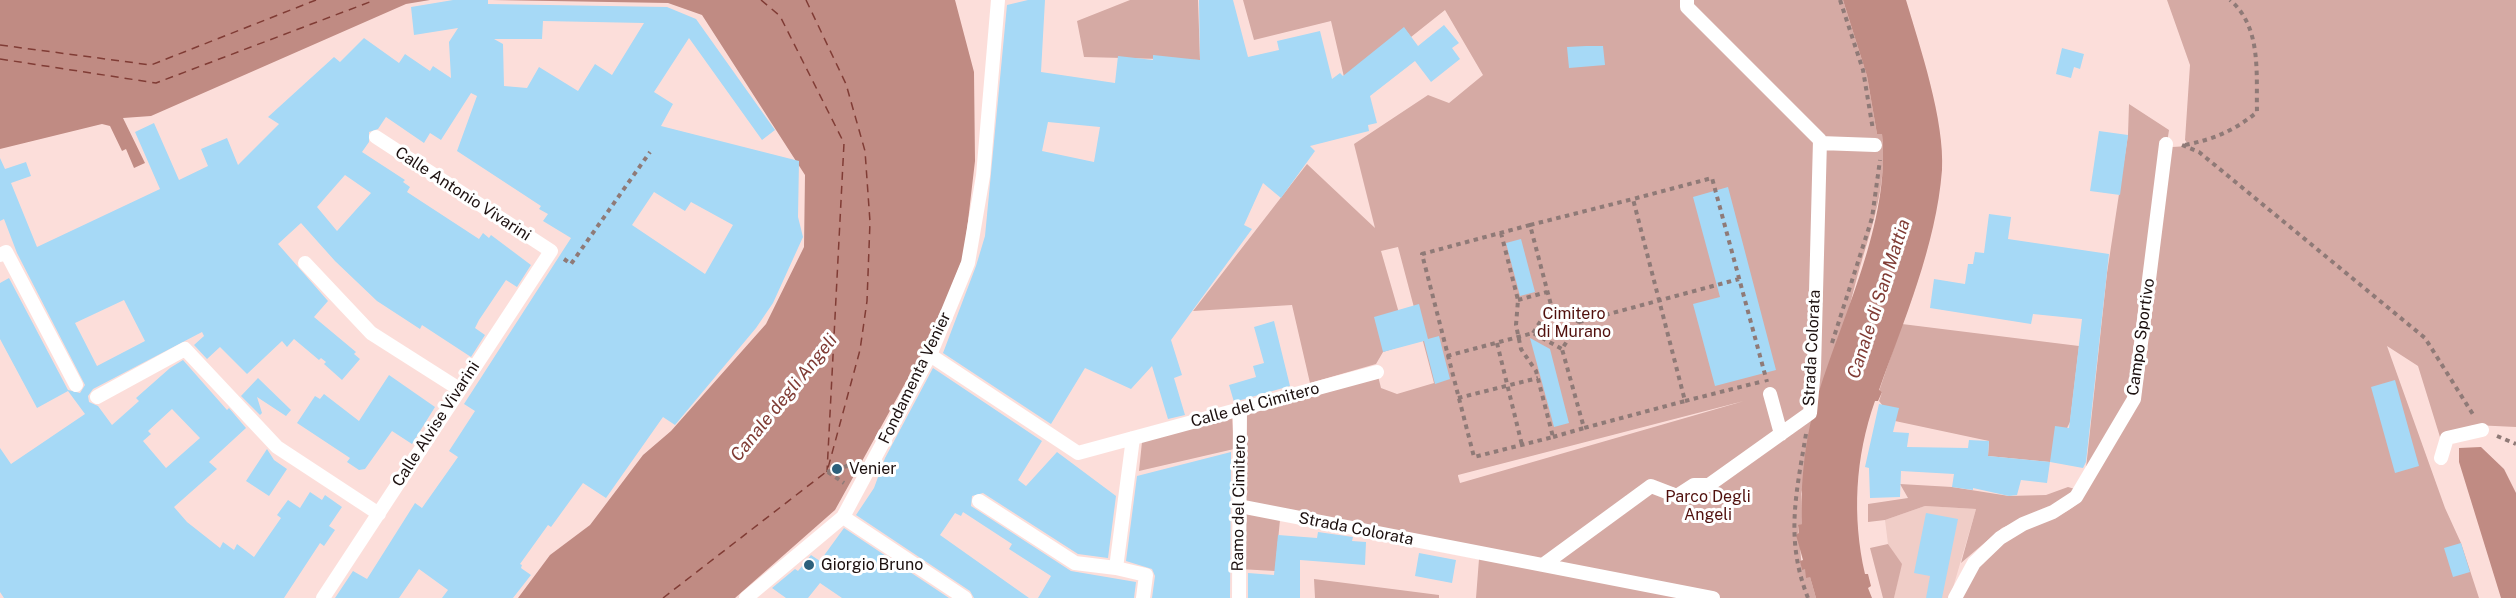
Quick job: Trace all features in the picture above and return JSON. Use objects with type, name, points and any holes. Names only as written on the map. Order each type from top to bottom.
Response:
[{"type":"street","points":[[1687,0],[1687,7],[1816,135],[1820,143],[1875,145]]},
{"type":"street","name":"Fondamenta Venier","points":[[746,598],[843,517],[930,355],[968,263],[983,176],[1001,1]]},
{"type":"street","name":"Calle Antonio Vivarini","points":[[376,136],[551,251]]},
{"type":"street","name":"Strada Colorata","points":[[1543,565],[1651,486],[1677,496],[1694,485],[1709,485],[1810,413],[1814,369],[1820,143]]},
{"type":"street","name":"Campo Sportivo","points":[[1955,598],[1974,562],[2000,538],[2023,524],[2053,512],[2076,497],[2134,399],[2166,144]]},
{"type":"street","name":"Calle Alvise Vivarini","points":[[323,598],[551,251]]},
{"type":"street","points":[[0,255],[6,252],[76,385]]},
{"type":"street","points":[[305,263],[371,333],[459,389]]},
{"type":"street","points":[[97,397],[185,349],[277,447],[378,514]]},
{"type":"street","name":"Calle del Cimitero","points":[[930,355],[1078,453],[1377,372]]},
{"type":"street","points":[[1768,387],[1781,434]]},
{"type":"street","name":"Ramo del Cimitero","points":[[1239,598],[1240,409]]},
{"type":"street","points":[[2441,458],[2447,438],[2482,430]]},
{"type":"street","points":[[1116,568],[1133,438]]},
{"type":"street","points":[[980,501],[1075,563],[1116,568],[1146,575],[1143,598]]},
{"type":"street","name":"Strada Colorata","points":[[1239,506],[1713,598]]},
{"type":"street","points":[[843,517],[965,598]]},
{"type":"path","points":[[1829,351],[1849,295],[1875,203],[1881,164],[1875,145],[1868,89],[1840,0]]},
{"type":"path","points":[[2166,144],[2185,145],[2221,136],[2238,128],[2257,112],[2256,53],[2247,20],[2230,0]]},
{"type":"path","points":[[2185,145],[2199,152],[2426,338],[2482,430],[2516,444]]},
{"type":"path","points":[[551,251],[572,264],[610,213],[650,152]]},
{"type":"path","points":[[1712,178],[1768,387],[1685,401],[1474,458],[1422,254],[1530,225],[1712,178]]},
{"type":"path","points":[[1634,199],[1685,401]]},
{"type":"path","points":[[1530,225],[1551,305],[1579,322]]},
{"type":"path","points":[[1501,233],[1518,300],[1516,326],[1518,338],[1521,349],[1536,370],[1553,437]]},
{"type":"path","points":[[1562,349],[1579,322],[1739,279]]},
{"type":"path","points":[[1518,300],[1547,292]]},
{"type":"path","points":[[1448,356],[1533,333],[1551,305]]},
{"type":"path","points":[[1533,333],[1562,349],[1584,428]]},
{"type":"path","points":[[1497,343],[1522,445]]},
{"type":"path","points":[[1458,398],[1538,378]]},
{"type":"path","points":[[1808,598],[1798,569],[1792,526],[1810,413]]},
{"type":"path","points":[[846,484],[827,472],[847,466],[853,471]]},
{"type":"shaded area","points":[[1925,506],[1976,509],[1950,598],[1894,598],[1901,564],[1888,544],[1885,520]]},
{"type":"green space","points":[[1130,0],[1198,0],[1200,60],[1084,57],[1077,21]]},
{"type":"green space","points":[[1243,0],[1843,0],[1867,76],[1877,134],[1882,134],[1883,155],[1876,211],[1801,494],[1802,524],[1798,526],[1802,569],[1805,569],[1810,577],[1816,598],[1476,598],[1479,559],[1280,520],[1275,571],[1239,569],[1240,409],[1377,372],[1381,388],[1397,394],[1434,383],[1398,247],[1381,251],[1408,344],[1383,352],[1376,364],[1310,383],[1292,305],[1193,311],[1307,164],[1375,228],[1354,144],[1428,95],[1449,103],[1483,75],[1445,10],[1411,37],[1404,28],[1344,77],[1331,21],[1254,40]],"holes":[[[1744,401],[1460,483],[1458,475]]]},
{"type":"green space","points":[[2167,0],[2516,0],[2516,427],[2474,425],[2440,437],[2418,366],[2387,346],[2445,508],[2461,543],[2479,598],[1961,598],[1978,567],[2002,541],[2059,515],[2077,504],[2140,393],[2172,147],[2189,146],[2185,140],[2190,65]]},
{"type":"green space","points":[[2129,104],[2169,130],[2127,399],[2086,468],[2107,273],[2128,135]]},
{"type":"green space","points":[[1902,324],[2079,346],[2070,422],[2050,462],[1988,456],[1989,441],[1895,421],[1879,401],[1882,392],[1879,391]]},
{"type":"green space","points":[[1232,415],[1234,449],[1139,471],[1142,442]]},
{"type":"green space","points":[[1900,484],[1952,487],[2009,496],[2046,495],[2068,487],[2075,489],[2055,505],[2002,528],[1961,563],[1976,509],[1925,506],[1885,520],[1868,522],[1868,504],[1908,498]]},
{"type":"green space","points":[[1888,544],[1902,564],[1894,598],[1883,598],[1870,548]]},
{"type":"green space","points":[[1314,579],[1439,595],[1439,598],[1315,598]]},
{"type":"water","points":[[0,0],[430,0],[406,4],[151,116],[123,118],[145,163],[134,168],[126,149],[122,151],[110,126],[102,124],[0,149]]},
{"type":"water","name":"Canale degli Angeli","points":[[492,0],[955,0],[974,72],[975,161],[964,255],[933,333],[835,510],[735,598],[518,598],[550,555],[590,525],[643,455],[671,431],[766,324],[804,247],[805,175],[702,15],[668,3]]},
{"type":"water","name":"Canale di San Mattia","points":[[1843,0],[1906,0],[1936,107],[1942,151],[1939,198],[1926,255],[1879,390],[1882,392],[1878,401],[1875,401],[1868,422],[1863,444],[1858,487],[1858,531],[1865,574],[1868,574],[1871,586],[1868,588],[1872,598],[1816,598],[1810,577],[1806,578],[1805,569],[1802,570],[1800,561],[1803,560],[1796,535],[1799,533],[1798,525],[1802,524],[1804,462],[1812,416],[1862,270],[1879,201],[1883,168],[1882,134],[1877,134],[1867,76]]},
{"type":"water","points":[[2481,447],[2504,469],[2516,493],[2516,598],[2501,598],[2459,462],[2459,448]]},
{"type":"building","points":[[453,0],[488,0],[488,4],[667,7],[696,19],[775,130],[762,140],[689,38],[654,92],[673,104],[661,126],[799,161],[798,217],[803,237],[773,303],[756,328],[675,425],[663,417],[606,498],[583,483],[551,527],[548,525],[520,564],[521,568],[531,575],[513,598],[442,598],[448,590],[419,569],[399,598],[335,598],[353,571],[367,579],[415,503],[422,508],[458,457],[449,451],[475,411],[464,404],[571,238],[543,221],[548,214],[539,209],[541,206],[457,151],[477,96],[471,93],[441,140],[430,133],[424,143],[386,117],[378,129],[369,132],[369,142],[362,152],[405,180],[403,182],[410,187],[407,192],[479,239],[483,233],[489,238],[491,235],[531,265],[517,287],[506,280],[479,320],[475,328],[485,335],[471,357],[422,325],[420,329],[377,301],[335,261],[301,223],[278,244],[328,301],[314,317],[356,352],[354,354],[360,359],[342,380],[324,364],[326,362],[321,358],[319,360],[294,339],[287,347],[282,341],[247,374],[220,347],[207,359],[194,345],[204,336],[202,332],[93,389],[88,396],[89,402],[98,406],[112,425],[139,401],[136,398],[170,368],[183,360],[227,410],[229,408],[246,428],[209,462],[217,469],[174,507],[187,522],[220,548],[223,542],[234,550],[237,544],[254,557],[281,518],[277,515],[288,500],[300,508],[310,492],[322,500],[325,495],[342,507],[329,526],[335,530],[324,546],[320,543],[284,598],[4,598],[0,592],[0,448],[11,464],[85,414],[68,391],[37,408],[0,339],[0,283],[9,278],[68,390],[80,393],[85,385],[17,253],[4,219],[0,221],[0,158],[5,169],[26,162],[31,176],[11,183],[37,247],[160,189],[135,132],[154,123],[179,180],[208,166],[201,149],[227,138],[238,165],[279,124],[268,117],[334,57],[340,62],[364,38],[399,63],[405,54],[430,71],[433,66],[451,78],[449,42],[458,28],[414,35],[411,7]],"holes":[[[543,21],[644,23],[612,75],[595,64],[578,91],[539,67],[527,88],[504,86],[503,44],[494,39],[542,39]],[[345,175],[371,193],[337,231],[317,207]],[[654,192],[685,211],[691,202],[733,225],[705,274],[632,225]],[[124,300],[145,341],[97,366],[75,323]],[[172,409],[200,438],[166,468],[143,441],[151,434],[148,431]]]},
{"type":"building","points":[[1028,0],[1045,0],[1041,72],[1115,83],[1118,56],[1153,60],[1153,55],[1200,60],[1199,0],[1233,0],[1248,57],[1279,50],[1277,41],[1320,31],[1332,79],[1340,73],[1343,76],[1404,27],[1418,46],[1444,25],[1459,43],[1452,48],[1460,59],[1431,82],[1415,61],[1370,96],[1377,123],[1368,125],[1369,131],[1310,146],[1315,151],[1281,198],[1263,183],[1244,225],[1252,229],[1171,340],[1182,375],[1174,378],[1185,415],[1168,419],[1152,366],[1131,389],[1085,368],[1051,424],[943,353],[985,236],[1007,5]],"holes":[[[1048,122],[1100,127],[1094,162],[1042,151]]]},
{"type":"building","points":[[1603,46],[1605,65],[1569,68],[1567,47]]},
{"type":"building","points":[[2062,48],[2084,54],[2080,69],[2074,67],[2071,78],[2056,74]]},
{"type":"building","points":[[2099,131],[2128,135],[2120,195],[2090,191]]},
{"type":"building","points":[[1728,187],[1776,370],[1715,386],[1693,304],[1720,297],[1693,197]]},
{"type":"building","points":[[1989,214],[2011,217],[2008,239],[2109,254],[2086,462],[2083,468],[2050,462],[2055,426],[2069,428],[2082,319],[2033,314],[2031,324],[1930,308],[1934,279],[1965,284],[1968,264],[1973,264],[1975,252],[1984,253]]},
{"type":"building","points":[[1521,239],[1535,292],[1520,296],[1506,243]]},
{"type":"building","points":[[1419,304],[1428,339],[1439,336],[1450,379],[1435,384],[1424,341],[1383,352],[1374,317]]},
{"type":"building","points":[[1274,321],[1290,386],[1234,402],[1229,385],[1256,377],[1253,366],[1264,363],[1254,327]]},
{"type":"building","points":[[1530,338],[1550,349],[1569,423],[1554,427]]},
{"type":"building","points":[[933,368],[1042,441],[1018,480],[1026,486],[1057,452],[1116,496],[1108,558],[1078,554],[983,493],[972,496],[971,506],[1071,571],[1136,582],[1134,598],[1038,598],[1051,576],[1009,549],[1012,544],[963,512],[961,516],[955,513],[940,535],[1029,598],[974,598],[970,591],[856,515],[874,488],[885,458]]},
{"type":"building","points":[[389,375],[435,407],[412,444],[392,431],[365,469],[359,470],[347,462],[350,458],[297,423],[315,396],[320,399],[324,394],[359,421]]},
{"type":"building","points":[[258,378],[291,410],[286,416],[257,397],[262,413],[260,415],[241,396]]},
{"type":"building","points":[[2395,380],[2419,466],[2395,473],[2371,387]]},
{"type":"building","points":[[1879,404],[1899,408],[1893,432],[1909,433],[1907,447],[1968,448],[1969,440],[1989,441],[1988,456],[2050,462],[2047,483],[2021,480],[2017,495],[2009,496],[1973,488],[1973,490],[1952,487],[1954,474],[1901,471],[1900,497],[1870,498],[1869,468],[1865,467]]},
{"type":"building","points":[[267,449],[274,460],[287,469],[269,496],[246,481]]},
{"type":"building","points":[[1231,452],[1230,598],[1152,598],[1155,576],[1152,569],[1126,561],[1137,476]]},
{"type":"building","points":[[1926,513],[1958,519],[1942,598],[1926,598],[1930,576],[1914,573]]},
{"type":"building","points":[[844,528],[949,598],[842,598],[820,583],[808,598],[786,598],[772,588],[795,569],[798,571],[811,555],[820,561]]},
{"type":"building","points":[[1318,532],[1353,537],[1352,541],[1366,542],[1365,565],[1300,560],[1300,598],[1248,598],[1248,573],[1274,575],[1278,535],[1317,538]]},
{"type":"building","points":[[2461,543],[2470,572],[2453,577],[2444,548]]},
{"type":"building","points":[[1419,553],[1456,560],[1452,583],[1415,576]]},
{"type":"ferry route","points":[[0,45],[151,65],[316,0]]},
{"type":"ferry route","points":[[0,59],[156,83],[375,0]]},
{"type":"ferry route","points":[[761,0],[780,16],[844,143],[827,472]]},
{"type":"ferry route","points":[[806,0],[846,84],[865,151],[870,222],[867,301],[860,350],[828,468]]},
{"type":"ferry route","points":[[663,598],[826,472]]},
{"type":"place","name":"Venier","points":[[837,469]]},
{"type":"place","name":"Giorgio Bruno","points":[[809,565]]},
{"type":"park label","name":"Cimitero di Murano","points":[[1574,323]]},
{"type":"park label","name":"Parco Degli Angeli","points":[[1708,506]]}]
